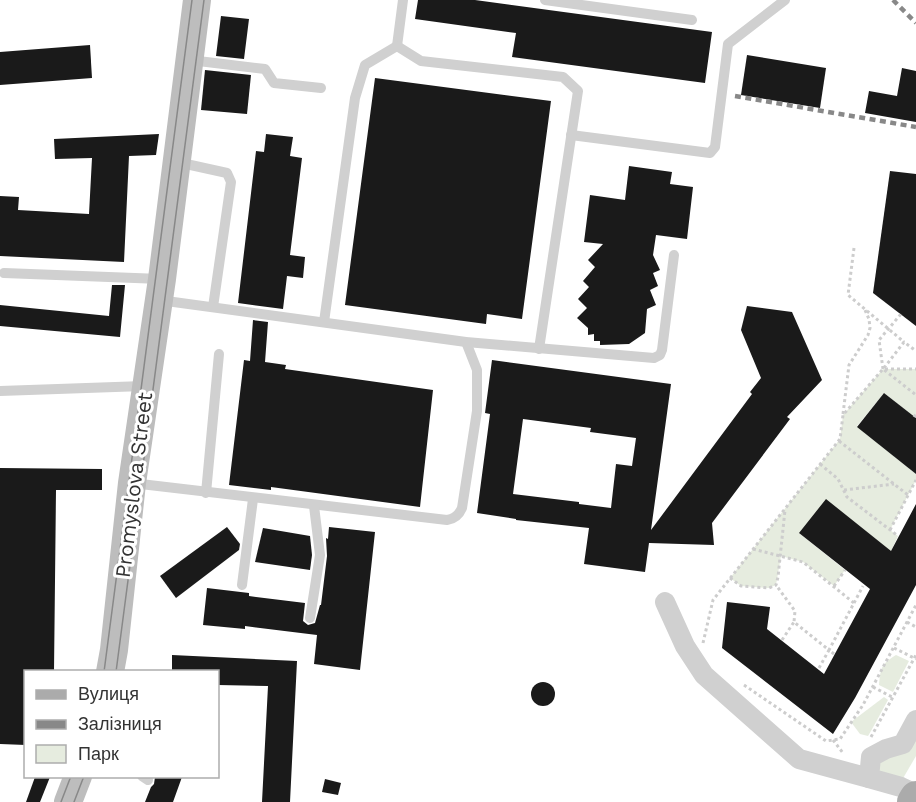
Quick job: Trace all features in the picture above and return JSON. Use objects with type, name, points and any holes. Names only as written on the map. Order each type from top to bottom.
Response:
[{"type":"main road","name":"Promyslova Street","points":[[110,670],[132,483],[183,119],[197,0]]},
{"type":"main road","points":[[68,802],[78,778]]},
{"type":"main road","points":[[913,802],[916,795]]},
{"type":"street","points":[[665,602],[685,646],[704,675],[799,759],[901,787],[916,795]]},
{"type":"street","points":[[861,776],[871,757],[903,744],[916,720]]},
{"type":"lane","points":[[397,46],[403,0]]},
{"type":"lane","points":[[545,0],[692,21]]},
{"type":"lane","points":[[571,135],[710,153],[715,147],[728,44],[785,0]]},
{"type":"lane","points":[[397,46],[421,61],[563,77],[578,91],[539,349]]},
{"type":"lane","points":[[324,322],[355,98],[365,65],[397,46]]},
{"type":"lane","points":[[190,60],[265,69],[273,83],[321,88]]},
{"type":"lane","points":[[176,162],[227,173],[231,182],[213,307]]},
{"type":"lane","points":[[4,273],[160,289],[213,307],[466,342],[651,358],[660,355],[662,350],[674,255]]},
{"type":"lane","points":[[132,483],[447,520],[457,516],[462,508],[477,411],[477,370],[466,342]]},
{"type":"lane","points":[[206,493],[219,354]]},
{"type":"lane","points":[[0,391],[146,387]]},
{"type":"lane","points":[[242,585],[253,499]]},
{"type":"lane","points":[[310,618],[320,555],[314,506]]},
{"type":"path","points":[[854,248],[848,295],[916,351]]},
{"type":"path","points":[[703,645],[713,600],[839,441],[849,365],[868,335],[869,319],[865,309]]},
{"type":"path","points":[[901,314],[879,340],[883,369],[916,395]]},
{"type":"path","points":[[843,416],[904,342]]},
{"type":"path","points":[[883,369],[916,369]]},
{"type":"path","points":[[839,441],[908,495]]},
{"type":"path","points":[[820,464],[838,479],[847,497],[898,536]]},
{"type":"path","points":[[890,530],[916,480]]},
{"type":"path","points":[[844,490],[894,484]]},
{"type":"path","points":[[782,640],[794,622],[795,611],[776,585],[785,508]]},
{"type":"path","points":[[753,549],[803,562],[854,603]]},
{"type":"path","points":[[834,586],[845,570]]},
{"type":"path","points":[[730,578],[741,586],[769,588],[776,585]]},
{"type":"path","points":[[819,668],[863,586]]},
{"type":"path","points":[[741,682],[826,741],[840,738],[863,705],[916,605]]},
{"type":"path","points":[[794,622],[834,654]]},
{"type":"path","points":[[907,622],[916,627]]},
{"type":"path","points":[[861,776],[856,765],[915,658],[893,648]]},
{"type":"path","points":[[873,687],[892,697]]},
{"type":"green space","points":[[883,369],[916,369],[916,414],[914,417],[884,393],[857,426],[916,474],[916,480],[890,530],[898,536],[891,551],[799,533],[845,570],[834,586],[803,562],[781,556],[776,585],[769,588],[741,586],[730,578],[840,439],[843,415]]},
{"type":"green space","points":[[896,655],[909,661],[893,692],[879,685],[882,667]]},
{"type":"green space","points":[[884,697],[888,700],[868,736],[860,734],[851,722]]},
{"type":"green space","points":[[916,733],[916,756],[902,780],[878,773],[874,760]]},
{"type":"building","points":[[418,0],[475,0],[712,32],[705,83],[512,57],[516,33],[415,19]]},
{"type":"building","points":[[221,16],[249,19],[244,59],[216,56]]},
{"type":"building","points":[[90,45],[92,78],[0,85],[0,52]]},
{"type":"building","points":[[747,55],[826,68],[820,108],[741,95]]},
{"type":"building","points":[[902,68],[916,71],[916,122],[865,113],[869,91],[897,96]]},
{"type":"building","points":[[205,70],[251,75],[247,114],[201,110]]},
{"type":"building","points":[[375,78],[551,101],[522,319],[487,314],[486,324],[345,305]]},
{"type":"building","points":[[159,134],[156,155],[129,156],[124,262],[0,256],[0,196],[19,197],[18,210],[89,214],[92,158],[55,159],[54,139]]},
{"type":"building","points":[[266,134],[293,137],[290,156],[302,158],[290,255],[305,257],[303,278],[287,276],[283,309],[238,303],[256,151],[264,152]]},
{"type":"building","points":[[629,166],[672,172],[670,184],[693,187],[687,239],[656,235],[653,255],[660,270],[653,273],[658,286],[650,290],[656,305],[647,309],[645,333],[629,344],[600,345],[600,341],[594,341],[594,334],[588,335],[588,328],[577,318],[587,308],[578,299],[589,287],[583,281],[595,267],[588,260],[603,244],[584,242],[590,195],[625,200]]},
{"type":"building","points":[[890,171],[916,174],[916,326],[873,293]]},
{"type":"building","points":[[112,285],[125,285],[120,337],[0,326],[0,305],[109,316]]},
{"type":"building","points":[[747,306],[792,312],[822,380],[787,417],[790,419],[712,523],[714,545],[649,543],[645,572],[584,564],[589,528],[477,513],[490,414],[485,413],[492,360],[671,384],[651,530],[752,394],[750,392],[761,378],[741,330]],"holes":[[[523,419],[591,428],[590,432],[636,438],[632,466],[616,464],[611,508],[513,494]]]},
{"type":"building","points":[[253,320],[268,322],[265,362],[286,365],[285,369],[433,390],[420,507],[271,487],[271,490],[229,485],[244,360],[250,361]]},
{"type":"building","points":[[884,393],[916,418],[916,474],[857,427]]},
{"type":"building","points":[[0,468],[102,469],[102,490],[56,490],[54,670],[24,670],[24,745],[0,744]]},
{"type":"building","points":[[826,499],[891,551],[916,504],[916,585],[833,734],[722,648],[727,602],[770,607],[767,629],[824,674],[870,589],[799,533]]},
{"type":"building","points":[[227,527],[240,544],[239,550],[176,598],[160,576]]},
{"type":"building","points":[[329,527],[375,532],[360,670],[314,664],[317,635],[245,626],[245,629],[203,625],[207,588],[305,603],[303,621],[308,625],[315,623],[321,605],[327,556],[326,538],[328,539]]},
{"type":"building","points":[[263,528],[310,536],[312,555],[310,570],[255,562]]},
{"type":"building","points":[[172,655],[297,661],[290,802],[262,802],[268,686],[219,685],[219,670],[172,670]]},
{"type":"building","points":[[543,682],[552,685],[555,694],[552,703],[543,706],[534,703],[531,694],[534,685]]},
{"type":"building","points":[[35,778],[50,778],[40,802],[26,802]]},
{"type":"building","points":[[155,778],[182,778],[173,802],[145,802]]},
{"type":"building","points":[[325,779],[341,783],[338,795],[322,792]]},
{"type":"tram line","points":[[104,670],[192,0]]},
{"type":"tram line","points":[[116,670],[204,0]]},
{"type":"tram line","points":[[61,802],[70,778]]},
{"type":"tram line","points":[[74,802],[83,778]]},
{"type":"railway","points":[[893,0],[916,23]]},
{"type":"railway","points":[[735,96],[916,127]]}]
